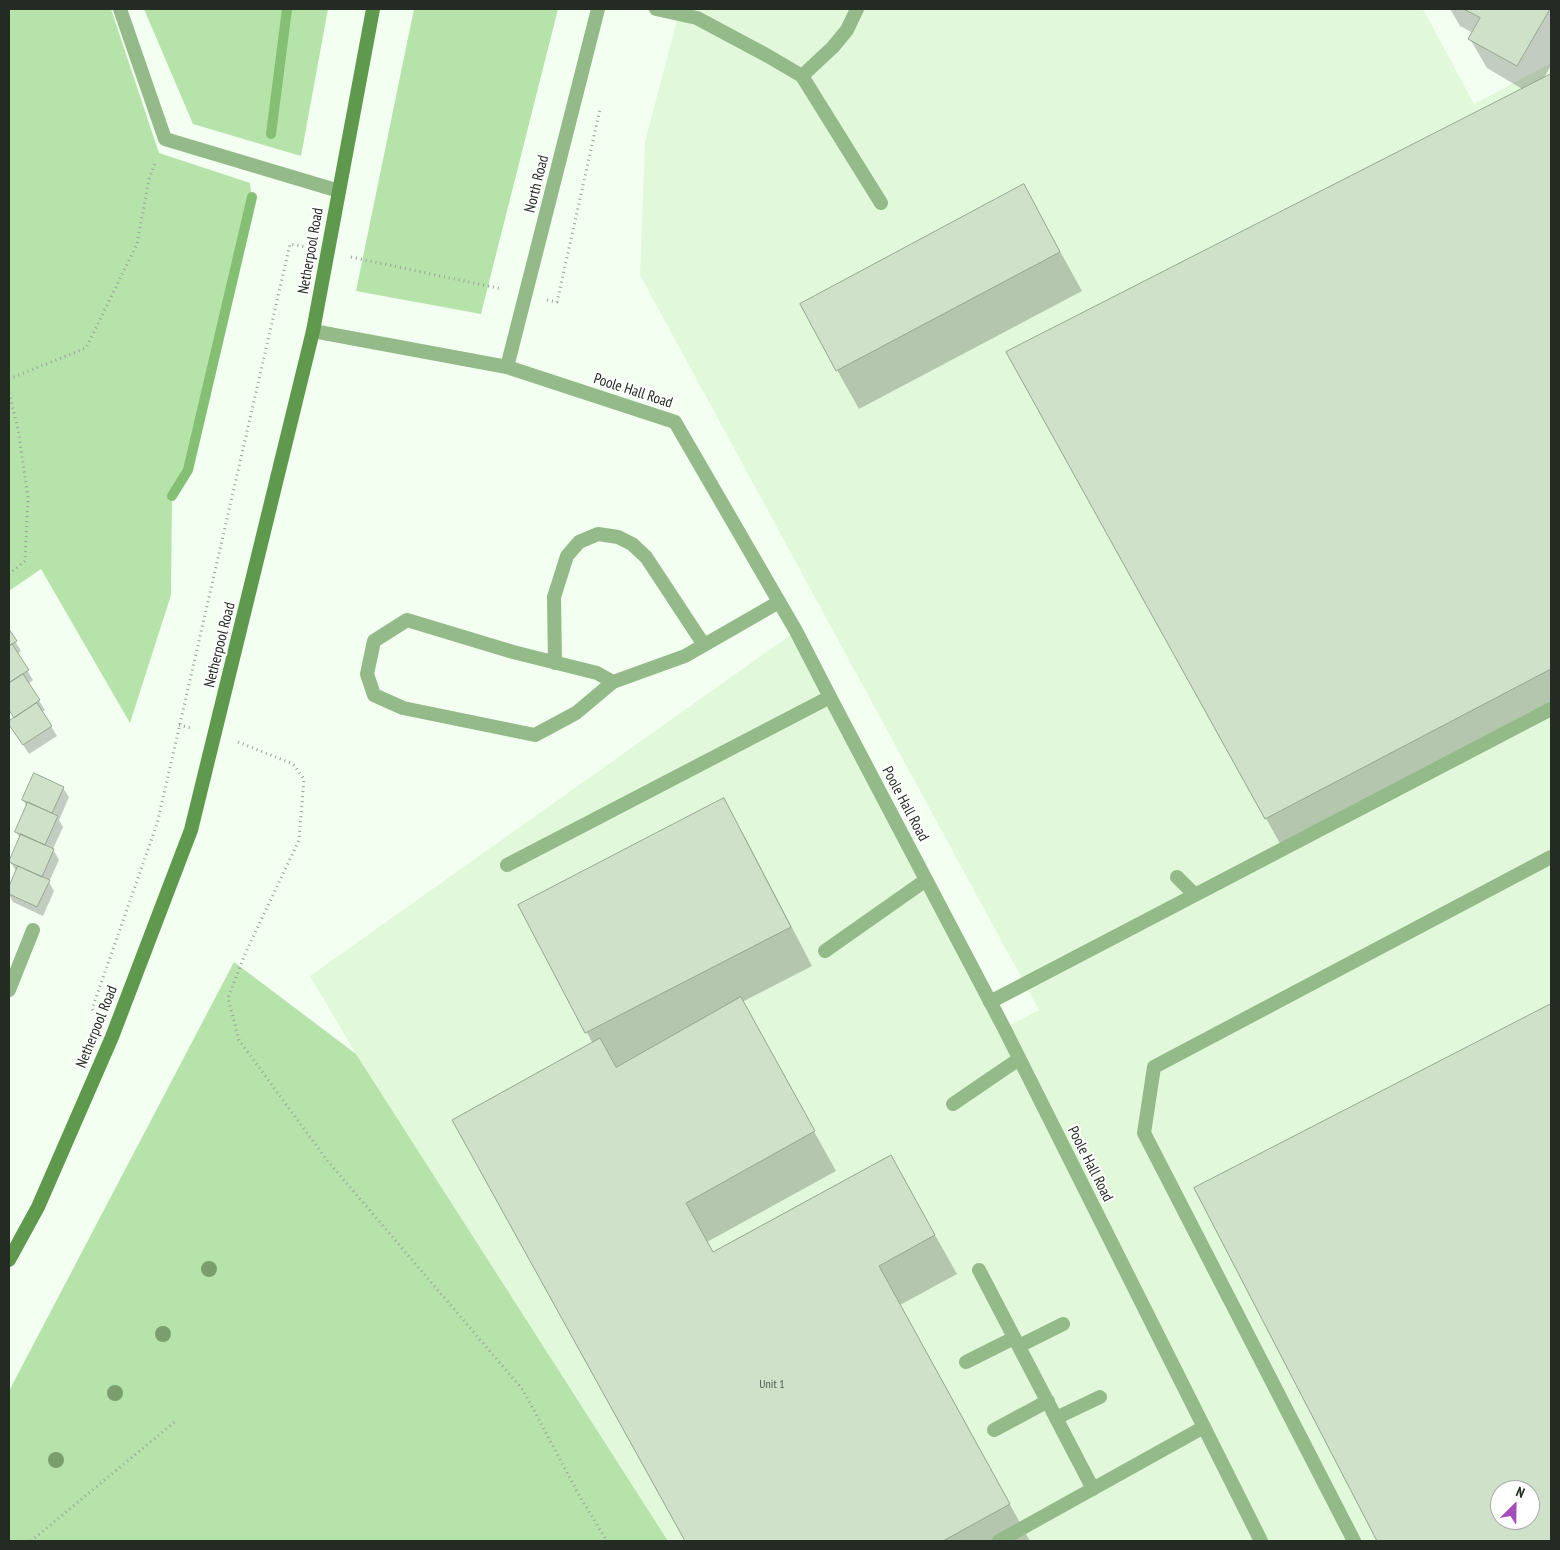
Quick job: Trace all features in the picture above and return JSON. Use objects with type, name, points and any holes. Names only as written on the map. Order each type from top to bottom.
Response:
[{"type":"main road","name":"Netherpool Road","points":[[9,1260],[38,1208],[112,1037],[191,830],[313,331],[373,9]]},
{"type":"street","points":[[120,9],[165,139],[339,191]]},
{"type":"street","name":"North Road","points":[[507,367],[598,9]]},
{"type":"street","points":[[656,9],[696,18],[802,76],[881,203]]},
{"type":"street","points":[[802,76],[838,42],[847,30],[857,9]]},
{"type":"street","name":"Poole Hall Road","points":[[313,331],[507,367],[675,422],[796,631],[1020,1059],[1261,1541]]},
{"type":"street","points":[[555,663],[554,597],[567,556],[579,542],[598,534],[618,537],[632,544],[646,558],[704,645]]},
{"type":"street","points":[[613,682],[597,673],[513,652],[407,620],[374,641],[367,674],[374,695],[403,708],[535,735],[576,713],[613,682],[685,656],[779,602]]},
{"type":"street","points":[[507,865],[830,697]]},
{"type":"street","points":[[990,1002],[1551,709]]},
{"type":"street","points":[[1354,1541],[1144,1133],[1154,1067],[1551,857]]},
{"type":"street","points":[[1177,877],[1195,895]]},
{"type":"street","points":[[825,951],[926,880]]},
{"type":"street","points":[[9,990],[33,930]]},
{"type":"street","points":[[953,1104],[1020,1059]]},
{"type":"street","points":[[979,1270],[1093,1489]]},
{"type":"street","points":[[966,1362],[1063,1324]]},
{"type":"street","points":[[1056,1418],[1100,1397]]},
{"type":"street","points":[[994,1430],[1048,1401]]},
{"type":"street","points":[[999,1541],[1204,1427]]},
{"type":"path","points":[[525,294],[557,302],[601,104]]},
{"type":"path","points":[[9,379],[86,348],[136,244],[149,179],[165,139]]},
{"type":"path","points":[[9,393],[18,428],[28,497],[25,561],[9,574]]},
{"type":"path","points":[[180,725],[215,734],[271,754],[293,764],[304,779],[299,840],[245,954],[228,998],[239,1040],[326,1159],[523,1390],[579,1495],[607,1541]]},
{"type":"path","points":[[30,1541],[178,1420]]},
{"type":"shaded area","points":[[680,9],[1423,9],[1474,104],[1551,63],[1551,1541],[668,1541],[356,1054],[310,976],[796,631],[1004,1028],[1039,1010],[640,275],[645,142]]},
{"type":"green space","points":[[9,9],[111,9],[159,153],[250,183],[252,197],[188,470],[172,496],[171,595],[130,723],[41,569],[9,591]]},
{"type":"green space","points":[[144,9],[328,9],[301,156],[193,124]]},
{"type":"green space","points":[[414,9],[558,9],[481,314],[356,291]]},
{"type":"green space","points":[[234,962],[356,1054],[668,1541],[9,1541],[9,1391]]},
{"type":"building","points":[[1464,9],[1550,9],[1517,66],[1468,39],[1480,18]]},
{"type":"building","points":[[1551,74],[1551,669],[1265,819],[1006,352]]},
{"type":"building","points":[[1024,184],[1060,252],[836,371],[800,304]]},
{"type":"building","points":[[9,629],[17,641],[9,646]]},
{"type":"building","points":[[12,644],[29,670],[9,683],[9,646]]},
{"type":"building","points":[[23,674],[40,700],[14,718],[9,710],[9,683]]},
{"type":"building","points":[[37,703],[52,726],[23,745],[9,725],[9,721]]},
{"type":"building","points":[[34,773],[64,787],[52,813],[22,800]]},
{"type":"building","points":[[724,798],[791,927],[585,1033],[518,905]]},
{"type":"building","points":[[28,802],[58,816],[45,845],[15,832]]},
{"type":"building","points":[[21,834],[54,849],[42,877],[9,862]]},
{"type":"building","points":[[18,866],[50,880],[37,907],[9,894],[9,887]]},
{"type":"building","points":[[741,997],[815,1131],[686,1203],[713,1252],[891,1155],[935,1235],[879,1266],[1010,1504],[943,1541],[685,1541],[452,1120],[600,1038],[616,1067]]},
{"type":"building","points":[[1551,1004],[1551,1541],[1377,1541],[1194,1188]]},
{"type":"waterway","points":[[271,134],[287,9]]},
{"type":"waterway","points":[[172,496],[188,470],[252,197]]}]
